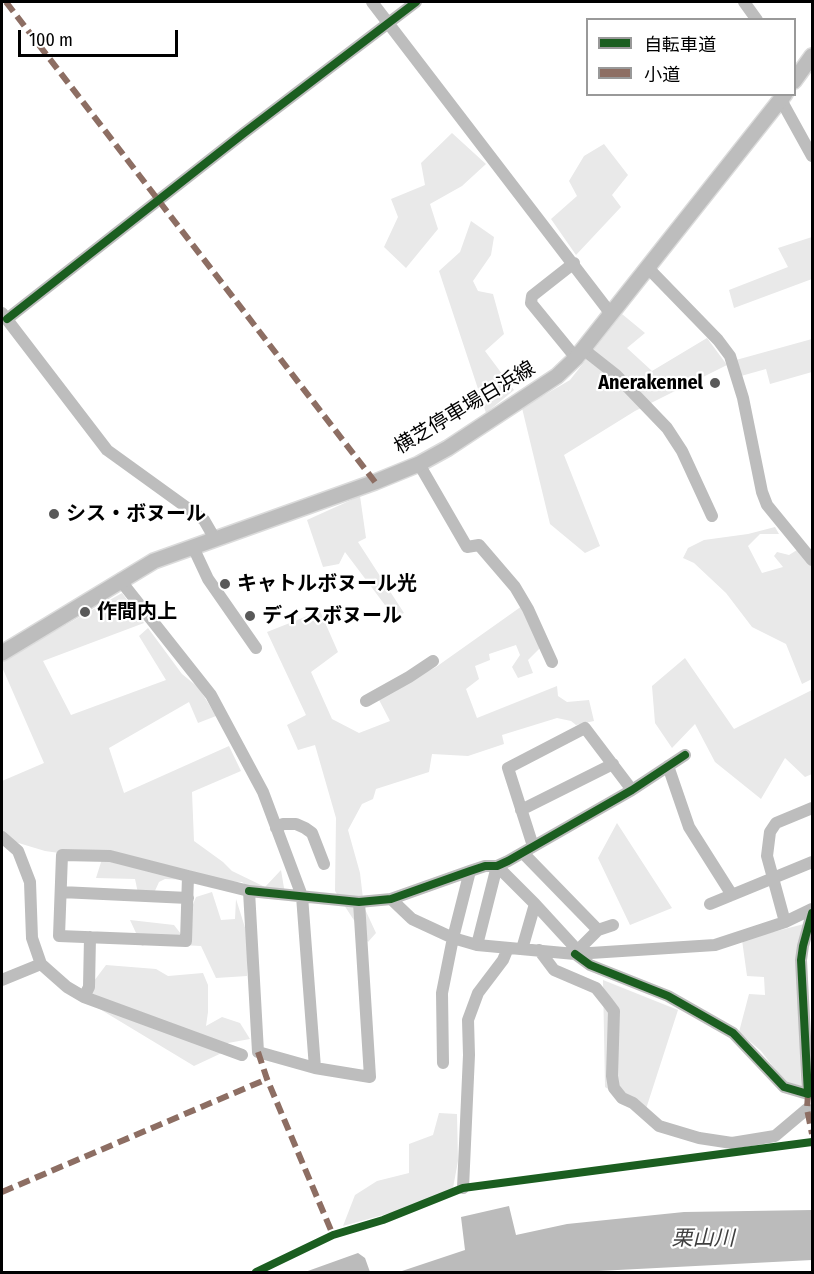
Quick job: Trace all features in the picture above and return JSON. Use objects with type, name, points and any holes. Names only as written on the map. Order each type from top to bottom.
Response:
[{"type":"main road","points":[[796,80],[813,56]]},
{"type":"main road","name":"横芝停車場白浜線","points":[[2,653],[154,561],[419,464],[536,391],[580,353],[783,97]]},
{"type":"street","points":[[372,2],[611,314]]},
{"type":"street","points":[[215,539],[204,520],[107,450],[4,316],[416,2]]},
{"type":"street","points":[[744,2],[756,18]]},
{"type":"street","points":[[783,97],[813,156]]},
{"type":"street","points":[[573,263],[532,296],[531,303],[580,353],[616,375],[667,428],[682,451],[712,516]]},
{"type":"street","points":[[648,268],[718,339],[730,356],[743,398],[762,492],[767,505],[813,560]]},
{"type":"street","points":[[419,464],[467,547],[479,544],[515,587],[528,609],[552,662]]},
{"type":"street","points":[[193,547],[208,579],[256,648]]},
{"type":"street","points":[[120,580],[211,694],[263,792],[302,896],[315,1068]]},
{"type":"street","points":[[366,700],[433,661]]},
{"type":"street","points":[[598,930],[528,849],[521,810],[508,768],[585,728],[632,790]]},
{"type":"street","points":[[189,876],[186,941],[59,936],[62,855],[110,856],[249,891],[359,902],[391,899],[485,866],[497,866],[632,790],[685,755]]},
{"type":"street","points":[[521,810],[613,764]]},
{"type":"street","points":[[668,766],[689,826],[732,895]]},
{"type":"street","points":[[785,922],[767,856],[772,827],[776,823],[813,808]]},
{"type":"street","points":[[276,828],[283,824],[296,824],[312,833],[324,864]]},
{"type":"street","points":[[2,837],[18,851],[30,882],[32,938],[41,964],[67,987],[84,997],[242,1055]]},
{"type":"street","points":[[710,904],[813,862]]},
{"type":"street","points":[[497,866],[590,964],[668,996],[733,1033],[784,1087],[808,1094],[801,960],[813,911]]},
{"type":"street","points":[[477,945],[497,866]]},
{"type":"street","points":[[443,1063],[442,993],[470,871]]},
{"type":"street","points":[[249,891],[258,1052],[315,1068],[370,1077],[359,902]]},
{"type":"street","points":[[60,892],[188,898]]},
{"type":"street","points":[[391,899],[412,919],[453,938],[477,945],[578,952],[715,945],[813,911]]},
{"type":"street","points":[[522,949],[535,904]]},
{"type":"street","points":[[578,952],[598,930],[614,925]]},
{"type":"street","points":[[84,997],[89,987],[90,937]]},
{"type":"street","points":[[463,1188],[469,1055],[468,1020],[478,993],[503,960],[508,948]]},
{"type":"street","points":[[539,950],[554,970],[597,988],[614,1011],[612,1076],[614,1088],[622,1098],[633,1103],[659,1126],[699,1138],[732,1143],[775,1136],[807,1109]]},
{"type":"street","points":[[2,980],[41,964]]},
{"type":"shaded area","points":[[452,133],[486,164],[462,186],[430,204],[438,229],[406,268],[384,247],[398,217],[391,199],[425,185],[421,163]]},
{"type":"shaded area","points":[[604,144],[628,175],[612,195],[621,207],[576,255],[551,219],[577,196],[569,181],[584,156]]},
{"type":"shaded area","points":[[471,221],[494,237],[491,255],[473,281],[478,291],[493,294],[504,334],[485,351],[514,390],[486,413],[439,271],[460,252]]},
{"type":"shaded area","points":[[812,237],[812,279],[734,308],[729,290],[788,267],[778,248]]},
{"type":"shaded area","points":[[622,314],[645,333],[627,348],[652,371],[707,338],[727,365],[635,411],[564,455],[600,546],[585,553],[550,524],[522,408],[570,380]]},
{"type":"shaded area","points":[[812,339],[812,372],[770,384],[766,369],[741,376],[736,360]]},
{"type":"shaded area","points":[[360,496],[366,538],[358,542],[404,613],[394,617],[345,552],[339,564],[323,567],[307,520]]},
{"type":"shaded area","points":[[775,527],[779,534],[760,534],[748,546],[762,573],[783,567],[774,556],[777,552],[789,555],[797,550],[812,549],[812,679],[802,684],[786,644],[752,627],[726,593],[694,563],[683,558],[688,548],[704,540],[748,534]]},
{"type":"shaded area","points":[[122,593],[144,623],[43,661],[71,715],[166,680],[139,636],[148,628],[182,674],[199,688],[216,716],[198,723],[189,702],[109,748],[124,793],[229,746],[241,771],[192,792],[194,841],[232,871],[265,887],[281,870],[286,900],[261,898],[242,882],[165,879],[159,882],[154,893],[138,893],[135,879],[96,878],[102,859],[45,851],[2,838],[2,781],[44,763],[2,667],[2,661]]},
{"type":"shaded area","points":[[522,606],[542,646],[528,660],[533,673],[518,678],[512,667],[520,655],[516,645],[489,654],[490,660],[475,666],[479,679],[466,689],[477,718],[557,686],[558,696],[567,702],[589,700],[594,721],[576,725],[571,721],[557,718],[502,735],[504,744],[468,756],[432,754],[429,772],[376,789],[373,799],[362,804],[348,830],[360,873],[364,907],[376,933],[368,942],[335,891],[336,818],[315,745],[298,750],[287,725],[306,715],[267,632],[320,611],[338,652],[311,672],[332,719],[359,733],[390,721],[377,696],[436,667]]},
{"type":"shaded area","points":[[685,658],[734,729],[812,690],[812,774],[805,777],[785,758],[761,799],[715,762],[695,724],[672,748],[655,723],[652,686]]},
{"type":"shaded area","points":[[617,823],[672,908],[630,925],[598,858]]},
{"type":"shaded area","points":[[212,892],[221,920],[235,919],[236,899],[248,937],[247,976],[216,978],[201,946],[181,945],[167,937],[142,946],[130,920],[174,925],[181,934],[196,897]]},
{"type":"shaded area","points":[[804,924],[798,966],[801,1086],[784,1081],[761,1051],[739,1032],[749,994],[765,995],[764,977],[747,976],[742,940]]},
{"type":"shaded area","points":[[106,965],[156,969],[168,976],[203,973],[208,985],[206,1026],[222,1017],[240,1023],[250,1039],[228,1043],[226,1051],[194,1066],[93,1005],[91,985]]},
{"type":"shaded area","points":[[603,980],[678,1010],[645,1112],[605,1087]]},
{"type":"shaded area","points":[[439,1113],[457,1114],[458,1161],[453,1188],[405,1209],[343,1226],[355,1195],[377,1181],[409,1173],[409,1144],[433,1135]]},
{"type":"water","name":"栗山川","points":[[509,1206],[516,1235],[567,1224],[684,1212],[812,1210],[812,1260],[579,1272],[399,1272],[465,1250],[461,1217]]},
{"type":"water","points":[[358,1253],[365,1258],[370,1272],[305,1272]]},
{"type":"marked path","points":[[6,2],[375,482]]},
{"type":"marked path","points":[[258,1052],[267,1079],[333,1235]]},
{"type":"marked path","points":[[2,1192],[267,1079]]},
{"type":"marked path","points":[[808,1094],[807,1109],[812,1134]]},
{"type":"cycle path","points":[[7,319],[244,133],[416,2]]},
{"type":"cycle path","points":[[249,891],[359,902],[391,899],[485,866],[497,866],[632,790],[685,755]]},
{"type":"cycle path","points":[[575,954],[590,965],[668,996],[733,1033],[784,1087],[808,1094],[801,960],[812,913]]},
{"type":"cycle path","points":[[256,1272],[333,1235],[383,1220],[463,1188],[812,1142]]},
{"type":"place","name":"Anerakennel","points":[[715,383]]},
{"type":"place","name":"シス・ボヌール","points":[[54,514]]},
{"type":"place","name":"キャトルボヌール光","points":[[225,584]]},
{"type":"place","name":"作間内上","points":[[85,612]]},
{"type":"place","name":"ディスボヌール","points":[[250,616]]}]
